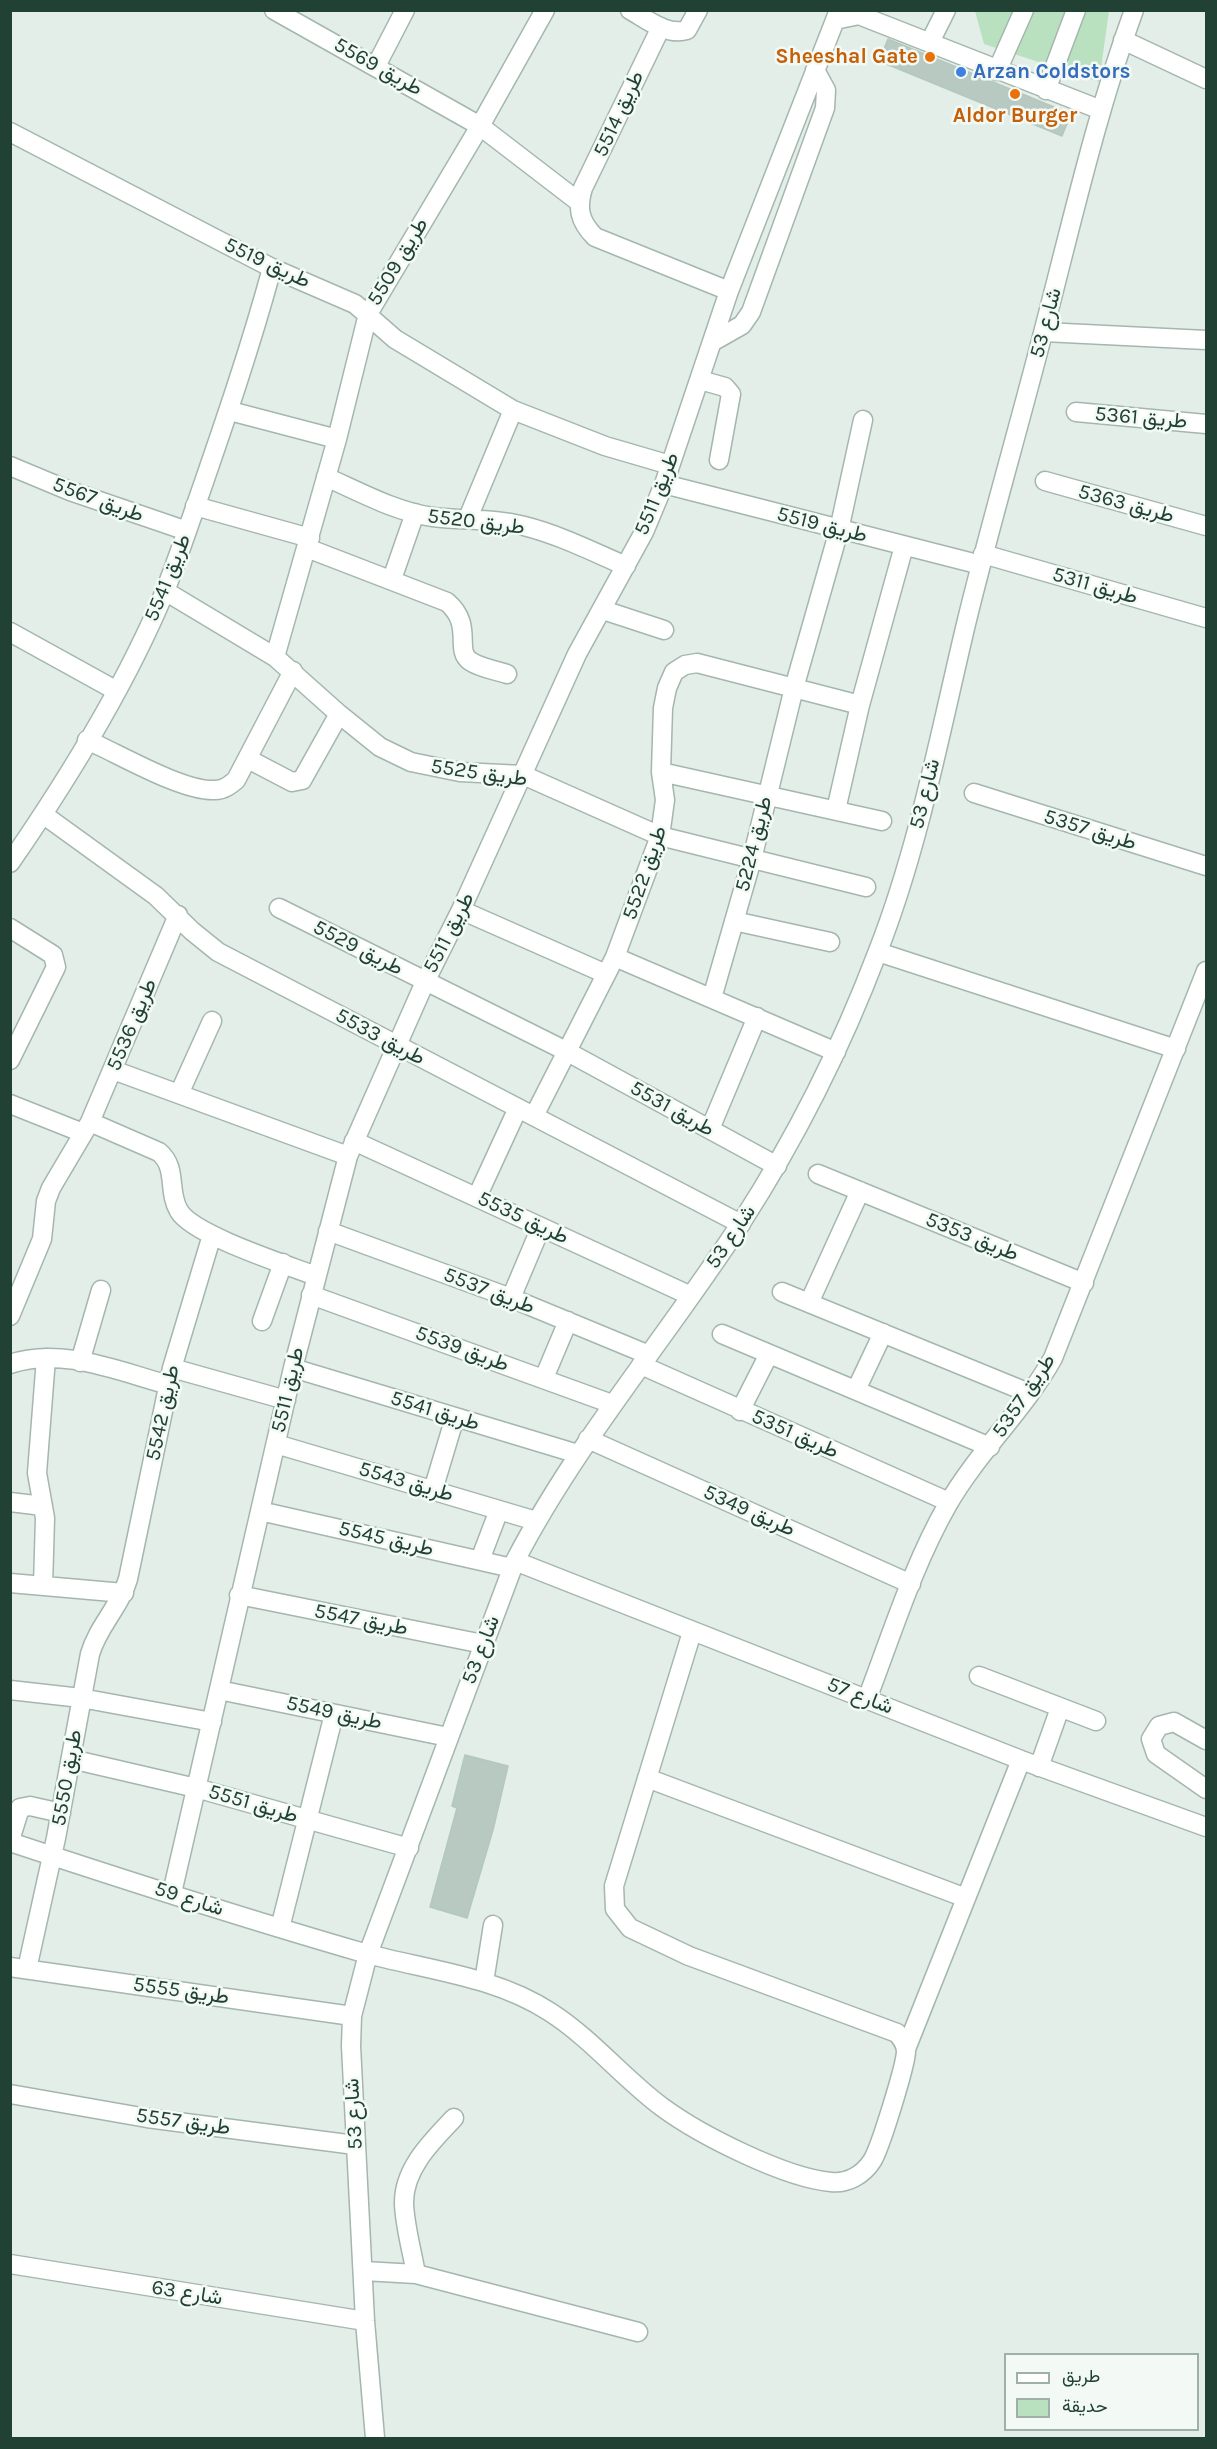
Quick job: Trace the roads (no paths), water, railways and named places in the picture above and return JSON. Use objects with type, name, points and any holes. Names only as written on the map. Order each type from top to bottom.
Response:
[{"type":"street","name":"طريق 5569","points":[[274,10],[480,126]]},
{"type":"street","points":[[376,66],[405,10]]},
{"type":"street","name":"طريق 5509","points":[[275,657],[337,439],[368,314],[480,126],[545,10]]},
{"type":"street","points":[[630,10],[661,27],[679,32],[687,30],[699,10]]},
{"type":"street","points":[[860,10],[921,35],[930,42],[997,71],[1101,110]]},
{"type":"street","points":[[997,71],[1024,10]]},
{"type":"street","points":[[1046,90],[1076,10]]},
{"type":"street","name":"شارع 53","points":[[375,2439],[364,2321],[364,2271],[351,2046],[352,2016],[368,1954],[513,1564],[536,1521],[583,1446],[741,1224],[777,1166],[836,1052],[878,952],[898,896],[916,834],[982,559],[1101,110],[1134,10]]},
{"type":"street","points":[[930,42],[938,13]]},
{"type":"street","points":[[837,15],[859,15],[920,41],[930,42]]},
{"type":"street","name":"طريق 5511","points":[[172,1893],[310,1295],[351,1149],[424,982],[461,910],[577,654],[627,566],[664,484],[729,291],[837,15]]},
{"type":"street","name":"طريق 5514","points":[[579,202],[661,27]]},
{"type":"street","points":[[1123,40],[1206,80]]},
{"type":"street","points":[[712,342],[742,325],[752,312],[825,108],[826,90],[815,70]]},
{"type":"street","points":[[480,126],[579,202],[580,215],[585,227],[594,237],[729,291]]},
{"type":"street","name":"طريق 5519","points":[[10,132],[272,268],[340,296],[368,314],[394,339],[513,410],[605,446],[670,465]]},
{"type":"street","name":"طريق 5541","points":[[10,863],[44,815],[116,690],[165,591],[230,411],[272,268]]},
{"type":"street","points":[[1044,332],[1206,340]]},
{"type":"street","points":[[700,380],[725,387],[730,394],[719,460]]},
{"type":"street","points":[[468,518],[513,410]]},
{"type":"street","points":[[230,411],[337,439]]},
{"type":"street","name":"طريق 5361","points":[[1076,412],[1206,424]]},
{"type":"street","name":"طريق 5224","points":[[712,998],[752,859],[794,688],[839,530],[863,420]]},
{"type":"street","name":"طريق 5567","points":[[10,466],[70,491],[187,531]]},
{"type":"street","name":"طريق 5520","points":[[326,477],[415,513],[505,522],[549,534],[627,566]]},
{"type":"street","name":"طريق 5363","points":[[1046,481],[1206,526]]},
{"type":"street","name":"طريق 5519","points":[[664,484],[904,546],[982,559]]},
{"type":"street","points":[[195,506],[308,543],[447,602],[462,619],[464,630],[462,650],[465,657],[471,662],[507,674]]},
{"type":"street","points":[[392,579],[415,513]]},
{"type":"street","points":[[836,810],[860,705],[904,546]]},
{"type":"street","name":"طريق 5311","points":[[982,559],[1206,618]]},
{"type":"street","name":"طريق 5525","points":[[165,591],[275,657],[380,747],[411,762],[460,772],[523,775],[660,836],[866,887]]},
{"type":"street","points":[[603,610],[664,630]]},
{"type":"street","points":[[10,632],[116,690]]},
{"type":"street","name":"طريق 5522","points":[[477,1197],[526,1112],[566,1051],[615,957],[660,836],[665,800],[661,772],[663,708],[667,688],[674,672],[697,663],[794,688]]},
{"type":"street","points":[[87,740],[197,788],[216,790],[226,788],[236,780],[293,671]]},
{"type":"street","points":[[794,688],[860,705]]},
{"type":"street","points":[[248,759],[292,782],[302,780],[339,714]]},
{"type":"street","points":[[661,772],[767,793],[882,820]]},
{"type":"street","name":"طريق 5357","points":[[974,793],[1206,866]]},
{"type":"street","name":"طريق 5533","points":[[44,815],[156,896],[192,931],[218,952],[741,1224]]},
{"type":"street","name":"طريق 5529","points":[[279,908],[566,1051]]},
{"type":"street","points":[[461,910],[606,974]]},
{"type":"street","name":"طريق 5536","points":[[10,1316],[42,1239],[46,1201],[51,1188],[86,1127],[113,1070],[178,915]]},
{"type":"street","points":[[734,921],[830,942]]},
{"type":"street","points":[[10,928],[53,955],[56,967],[10,1060]]},
{"type":"street","points":[[878,952],[1176,1050]]},
{"type":"street","points":[[615,957],[836,1052]]},
{"type":"street","name":"طريق 5357","points":[[867,1699],[929,1539],[949,1502],[1053,1358],[1206,970]]},
{"type":"street","points":[[710,1129],[757,1017]]},
{"type":"street","points":[[179,1094],[212,1021]]},
{"type":"street","name":"طريق 5531","points":[[566,1051],[777,1166]]},
{"type":"street","name":"طريق 5535","points":[[113,1070],[179,1094],[351,1149],[477,1197],[691,1296]]},
{"type":"street","points":[[10,1104],[159,1152],[171,1166],[174,1202],[180,1214],[212,1235],[316,1276]]},
{"type":"street","name":"طريق 5353","points":[[818,1174],[1084,1283]]},
{"type":"street","points":[[809,1303],[860,1191]]},
{"type":"street","points":[[510,1298],[541,1227]]},
{"type":"street","name":"طريق 5537","points":[[328,1232],[568,1321],[644,1360]]},
{"type":"street","name":"طريق 5542","points":[[124,1593],[171,1376],[212,1235]]},
{"type":"street","points":[[262,1321],[283,1263]]},
{"type":"street","points":[[80,1362],[101,1290]]},
{"type":"street","points":[[782,1292],[1029,1393]]},
{"type":"street","name":"طريق 5539","points":[[310,1295],[612,1404]]},
{"type":"street","points":[[544,1378],[568,1321]]},
{"type":"street","points":[[856,1390],[883,1333]]},
{"type":"street","points":[[722,1334],[990,1447]]},
{"type":"street","points":[[740,1411],[769,1354]]},
{"type":"street","points":[[10,1364],[46,1358],[80,1362],[171,1376],[286,1400]]},
{"type":"street","points":[[44,1586],[46,1529],[37,1473],[46,1358]]},
{"type":"street","name":"طريق 5351","points":[[644,1360],[740,1411],[949,1502]]},
{"type":"street","name":"طريق 5541","points":[[293,1368],[455,1417],[583,1446]]},
{"type":"street","points":[[434,1490],[455,1417]]},
{"type":"street","name":"طريق 5543","points":[[276,1444],[536,1521]]},
{"type":"street","name":"طريق 5349","points":[[583,1446],[911,1584]]},
{"type":"street","points":[[10,1502],[43,1506]]},
{"type":"street","points":[[480,1560],[499,1509]]},
{"type":"street","name":"طريق 5545","points":[[260,1511],[480,1560],[513,1564]]},
{"type":"street","name":"شارع 57","points":[[513,1564],[1039,1767],[1206,1827]]},
{"type":"street","points":[[10,1582],[124,1593]]},
{"type":"street","name":"طريق 5550","points":[[19,1968],[53,1856],[81,1698],[95,1639],[124,1593]]},
{"type":"street","name":"طريق 5547","points":[[239,1595],[483,1644]]},
{"type":"street","points":[[692,1632],[614,1886],[613,1898],[621,1920],[630,1928],[689,1956],[889,2028],[903,2040],[906,2049]]},
{"type":"street","points":[[979,1676],[1096,1721]]},
{"type":"street","points":[[10,1690],[81,1698],[212,1722]]},
{"type":"street","name":"طريق 5549","points":[[219,1690],[448,1737]]},
{"type":"street","points":[[1039,1767],[1060,1708]]},
{"type":"street","name":"طريق 5551","points":[[280,1928],[334,1714]]},
{"type":"street","points":[[1206,1740],[1174,1722],[1159,1726],[1152,1739],[1156,1754],[1206,1789]]},
{"type":"street","name":"طريق 5551","points":[[71,1759],[196,1788],[408,1848]]},
{"type":"street","name":"شارع 59","points":[[10,1841],[280,1928],[368,1954],[484,1982],[549,2011],[571,2027],[662,2107],[698,2129],[771,2164],[810,2179],[834,2183],[855,2177],[874,2160],[906,2049],[1022,1760]]},
{"type":"street","points":[[647,1778],[966,1898]]},
{"type":"street","points":[[10,1841],[20,1808],[30,1806],[61,1813]]},
{"type":"street","points":[[484,1982],[493,1925]]},
{"type":"street","name":"طريق 5555","points":[[19,1968],[352,2016]]},
{"type":"street","name":"طريق 5557","points":[[10,2094],[147,2118],[355,2145]]},
{"type":"street","points":[[416,2274],[404,2203],[406,2192],[412,2171],[425,2148],[454,2118]]},
{"type":"street","name":"شارع 63","points":[[10,2264],[364,2321]]},
{"type":"street","points":[[364,2271],[416,2274],[638,2332]]},
{"type":"place","name":"Sheeshal Gate","points":[[930,57]]},
{"type":"place","name":"Arzan Coldstors","points":[[961,72]]},
{"type":"place","name":"Aldor Burger","points":[[1015,94]]}]
